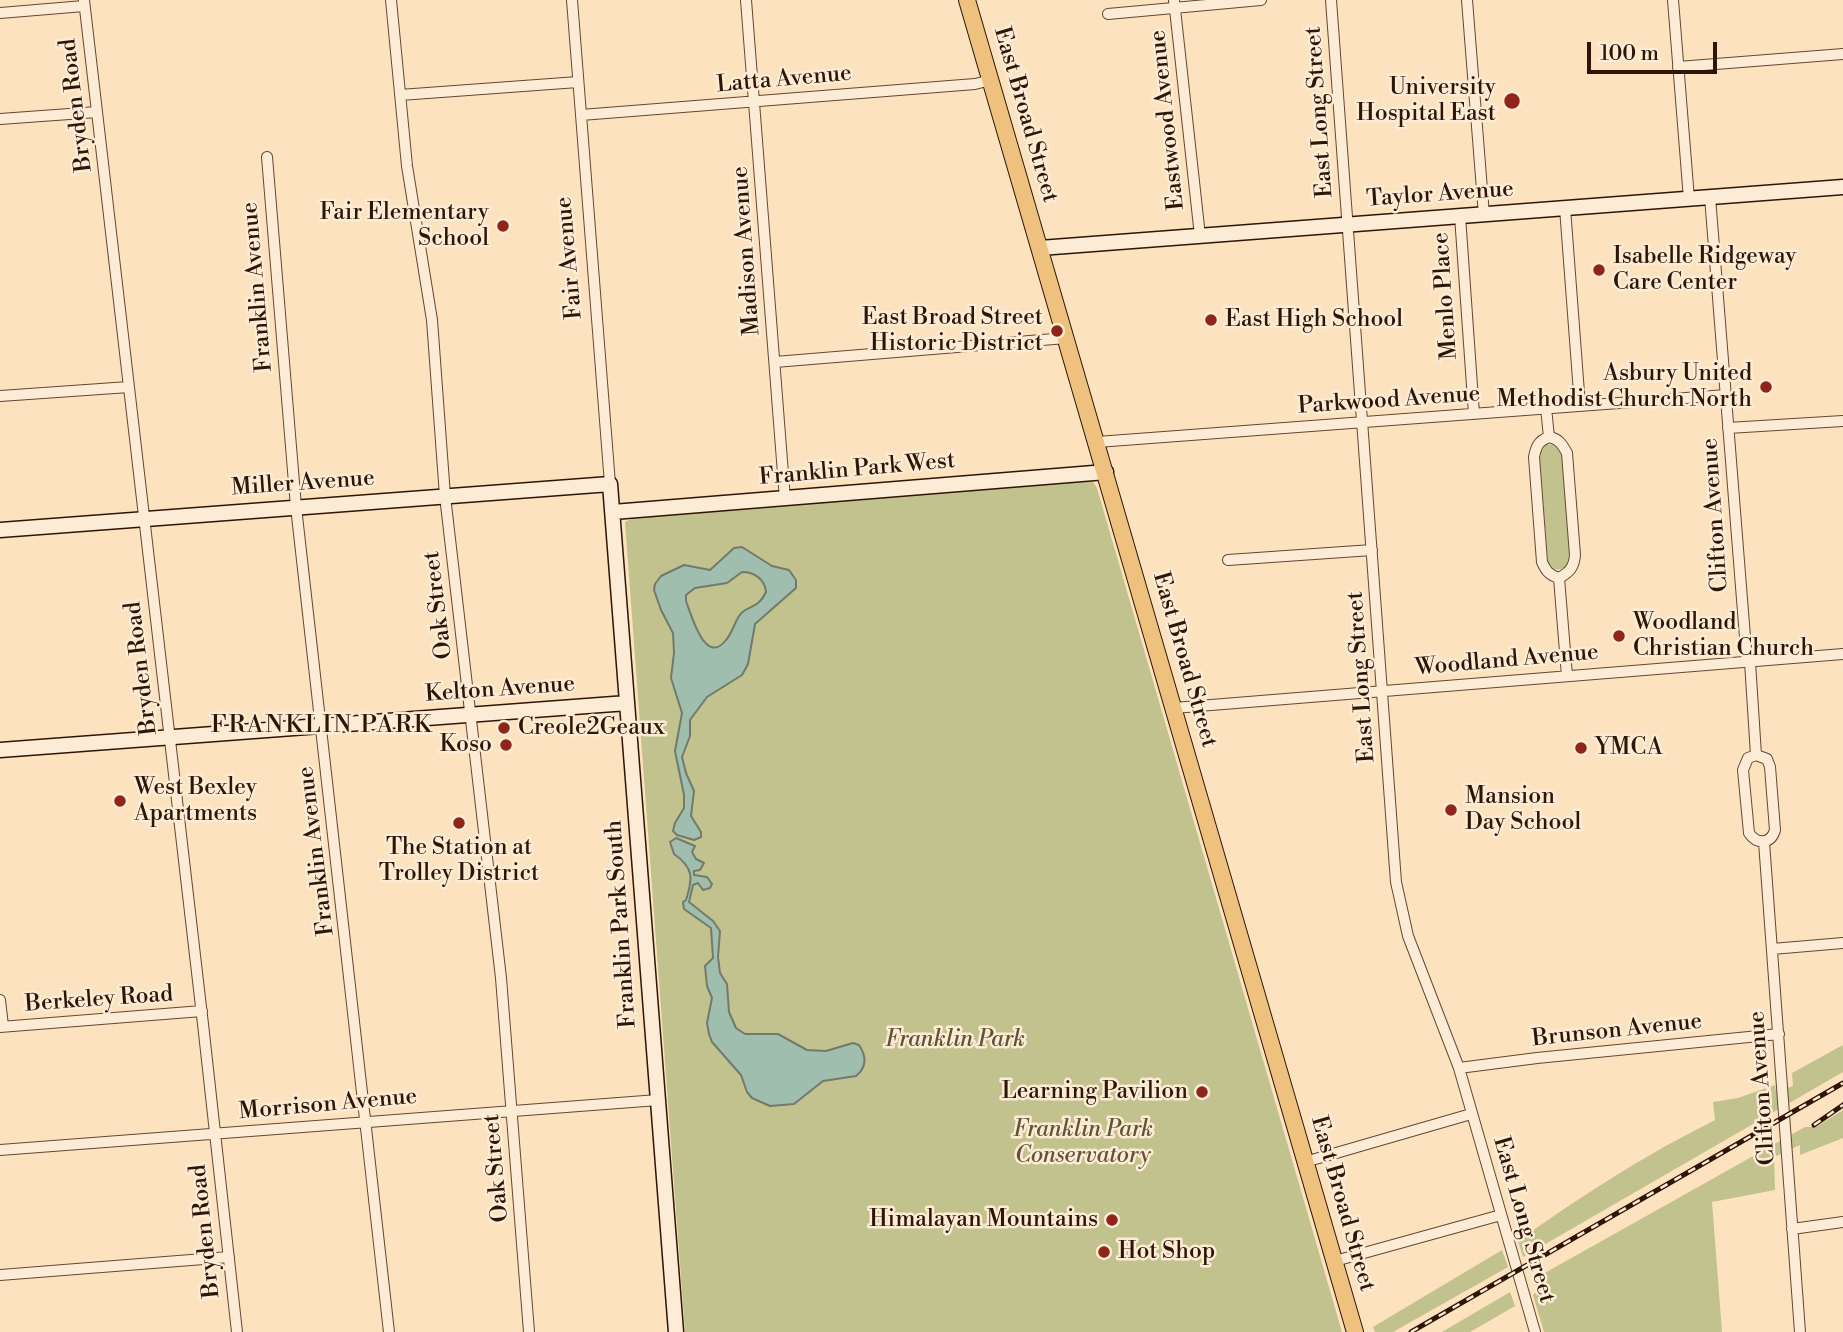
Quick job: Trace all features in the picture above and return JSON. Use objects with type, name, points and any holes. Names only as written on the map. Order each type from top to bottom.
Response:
[{"type":"main road","name":"East Broad Street","points":[[967,0],[1355,1332]]},
{"type":"street","name":"Oak Street","points":[[391,0],[413,207],[432,320],[445,496],[501,978],[529,1332]]},
{"type":"street","name":"Fair Avenue","points":[[572,0],[613,512]]},
{"type":"street","name":"Madison Avenue","points":[[746,0],[785,499]]},
{"type":"street","points":[[1108,15],[1175,4],[1261,0]]},
{"type":"street","name":"East Long Street","points":[[1331,0],[1400,904],[1414,953],[1459,1068],[1535,1332]]},
{"type":"street","points":[[1467,0],[1484,215]]},
{"type":"street","points":[[1673,0],[1689,199]]},
{"type":"street","points":[[0,13],[84,3]]},
{"type":"street","name":"Bryden Road","points":[[84,3],[237,1332]]},
{"type":"street","name":"Eastwood Avenue","points":[[1175,4],[1200,236]]},
{"type":"street","points":[[1678,67],[1843,54]]},
{"type":"street","name":"Latta Avenue","points":[[581,115],[975,84],[990,80]]},
{"type":"street","points":[[400,96],[579,82]]},
{"type":"street","points":[[0,119],[97,112]]},
{"type":"street","name":"Franklin Avenue","points":[[267,157],[296,508],[389,1332]]},
{"type":"street","name":"Taylor Avenue","points":[[1040,248],[1843,187]]},
{"type":"street","name":"Clifton Avenue","points":[[1710,197],[1756,755]]},
{"type":"street","points":[[1565,208],[1580,405]]},
{"type":"street","name":"Menlo Place","points":[[1460,216],[1474,414]]},
{"type":"street","points":[[775,362],[1066,338]]},
{"type":"street","points":[[0,396],[129,387]]},
{"type":"street","name":"Parkwood Avenue","points":[[1097,442],[1726,395]]},
{"type":"street","points":[[1546,408],[1549,437]]},
{"type":"street","points":[[1728,428],[1843,421]]},
{"type":"street","points":[[1549,437],[1563,444],[1567,453],[1575,555],[1574,565],[1559,578],[1552,576],[1542,562],[1534,457],[1536,446],[1549,437]]},
{"type":"street","name":"Franklin Park West","points":[[613,512],[1106,472]]},
{"type":"street","name":"Miller Avenue","points":[[0,530],[610,484]]},
{"type":"street","name":"Franklin Park South","points":[[613,512],[676,1332]]},
{"type":"street","points":[[1228,560],[1372,550]]},
{"type":"street","points":[[1559,578],[1567,676]]},
{"type":"street","name":"Woodland Avenue","points":[[1174,708],[1843,654]]},
{"type":"street","name":"Kelton Avenue","points":[[0,750],[627,703]]},
{"type":"street","name":"Clifton Avenue","points":[[1756,755],[1767,760],[1770,767],[1775,830],[1772,838],[1764,842],[1755,840],[1749,829],[1744,766],[1748,758],[1756,755]]},
{"type":"street","name":"Clifton Avenue","points":[[1764,842],[1800,1332]]},
{"type":"street","points":[[1772,949],[1843,943]]},
{"type":"street","points":[[0,1000],[1,1027]]},
{"type":"street","name":"Berkeley Road","points":[[1,1027],[202,1011]]},
{"type":"street","name":"Brunson Avenue","points":[[1459,1068],[1779,1034]]},
{"type":"street","name":"Morrison Avenue","points":[[0,1150],[658,1100]]},
{"type":"street","points":[[1306,1163],[1471,1114]]},
{"type":"street","points":[[1335,1261],[1501,1215]]},
{"type":"street","points":[[1793,1229],[1843,1222]]},
{"type":"street","points":[[0,1275],[229,1257]]},
{"type":"green space","points":[[1546,444],[1558,446],[1562,453],[1570,559],[1568,565],[1560,569],[1553,569],[1548,562],[1539,455]]},
{"type":"green space","name":"Franklin Park","points":[[1087,480],[1093,482],[1097,488],[1342,1332],[685,1332],[625,522],[635,517]]},
{"type":"green space","points":[[1843,1045],[1843,1072],[1523,1257],[1518,1241],[1614,1177],[1715,1120],[1713,1102],[1738,1098],[1775,1085],[1776,1092],[1793,1086],[1792,1073]]},
{"type":"green space","points":[[1843,1110],[1843,1138],[1800,1155],[1800,1145],[1774,1157],[1775,1190],[1712,1202],[1722,1332],[1544,1332],[1533,1295],[1537,1291],[1534,1279],[1805,1127],[1816,1127]]},
{"type":"green space","points":[[1502,1250],[1508,1267],[1393,1332],[1375,1332],[1373,1327]]},
{"type":"green space","points":[[1510,1292],[1515,1306],[1470,1332],[1442,1332]]},
{"type":"shaded area","points":[[742,547],[772,566],[789,570],[796,580],[796,588],[755,624],[748,664],[742,675],[707,697],[690,720],[690,736],[682,757],[694,791],[691,816],[701,832],[701,837],[694,840],[677,835],[673,831],[684,808],[675,751],[682,713],[671,678],[673,633],[654,590],[661,576],[684,565],[710,570],[734,548]],"holes":[[[746,572],[761,580],[766,592],[759,602],[739,616],[726,640],[718,647],[712,647],[700,636],[686,595],[695,588],[727,583]]]},
{"type":"shaded area","points":[[676,838],[695,846],[692,852],[696,859],[704,863],[700,870],[694,871],[694,875],[707,877],[712,884],[710,888],[703,890],[698,883],[693,885],[689,902],[713,921],[720,931],[720,973],[727,984],[729,1012],[736,1028],[745,1034],[778,1034],[807,1050],[826,1051],[853,1043],[859,1045],[865,1062],[856,1076],[823,1081],[794,1104],[770,1106],[752,1098],[747,1092],[741,1075],[712,1042],[709,1034],[707,1023],[712,998],[707,986],[705,966],[713,958],[711,928],[684,909],[683,902],[686,900],[691,879],[685,864],[674,854],[670,842]]},
{"type":"railway","points":[[1411,1332],[1843,1083]]},
{"type":"railway","points":[[1814,1125],[1843,1105]]},
{"type":"place","name":"University Hospital East","points":[[1512,101]]},
{"type":"place","name":"Fair Elementary School","points":[[503,226]]},
{"type":"place","name":"Isabelle Ridgeway Care Center","points":[[1599,270]]},
{"type":"place","name":"East High School","points":[[1211,320]]},
{"type":"place","name":"East Broad Street Historic District","points":[[1057,331]]},
{"type":"place","name":"Asbury United Methodist Church North","points":[[1766,387]]},
{"type":"place","name":"Woodland Christian Church","points":[[1619,636]]},
{"type":"place","name":"Creole2Geaux","points":[[504,728]]},
{"type":"place","name":"Koso","points":[[506,745]]},
{"type":"place","name":"YMCA","points":[[1581,748]]},
{"type":"place","name":"West Bexley Apartments","points":[[120,801]]},
{"type":"place","name":"Mansion Day School","points":[[1451,810]]},
{"type":"place","name":"The Station at Trolley District","points":[[459,823]]},
{"type":"place","name":"Learning Pavilion","points":[[1202,1092]]},
{"type":"place","name":"Himalayan Mountains","points":[[1112,1220]]},
{"type":"place","name":"Hot Shop","points":[[1104,1252]]},
{"type":"district","name":"FRANKLIN PARK","points":[[322,726]]},
{"type":"park label","name":"Franklin Park Conservatory","points":[[1083,1143]]}]
